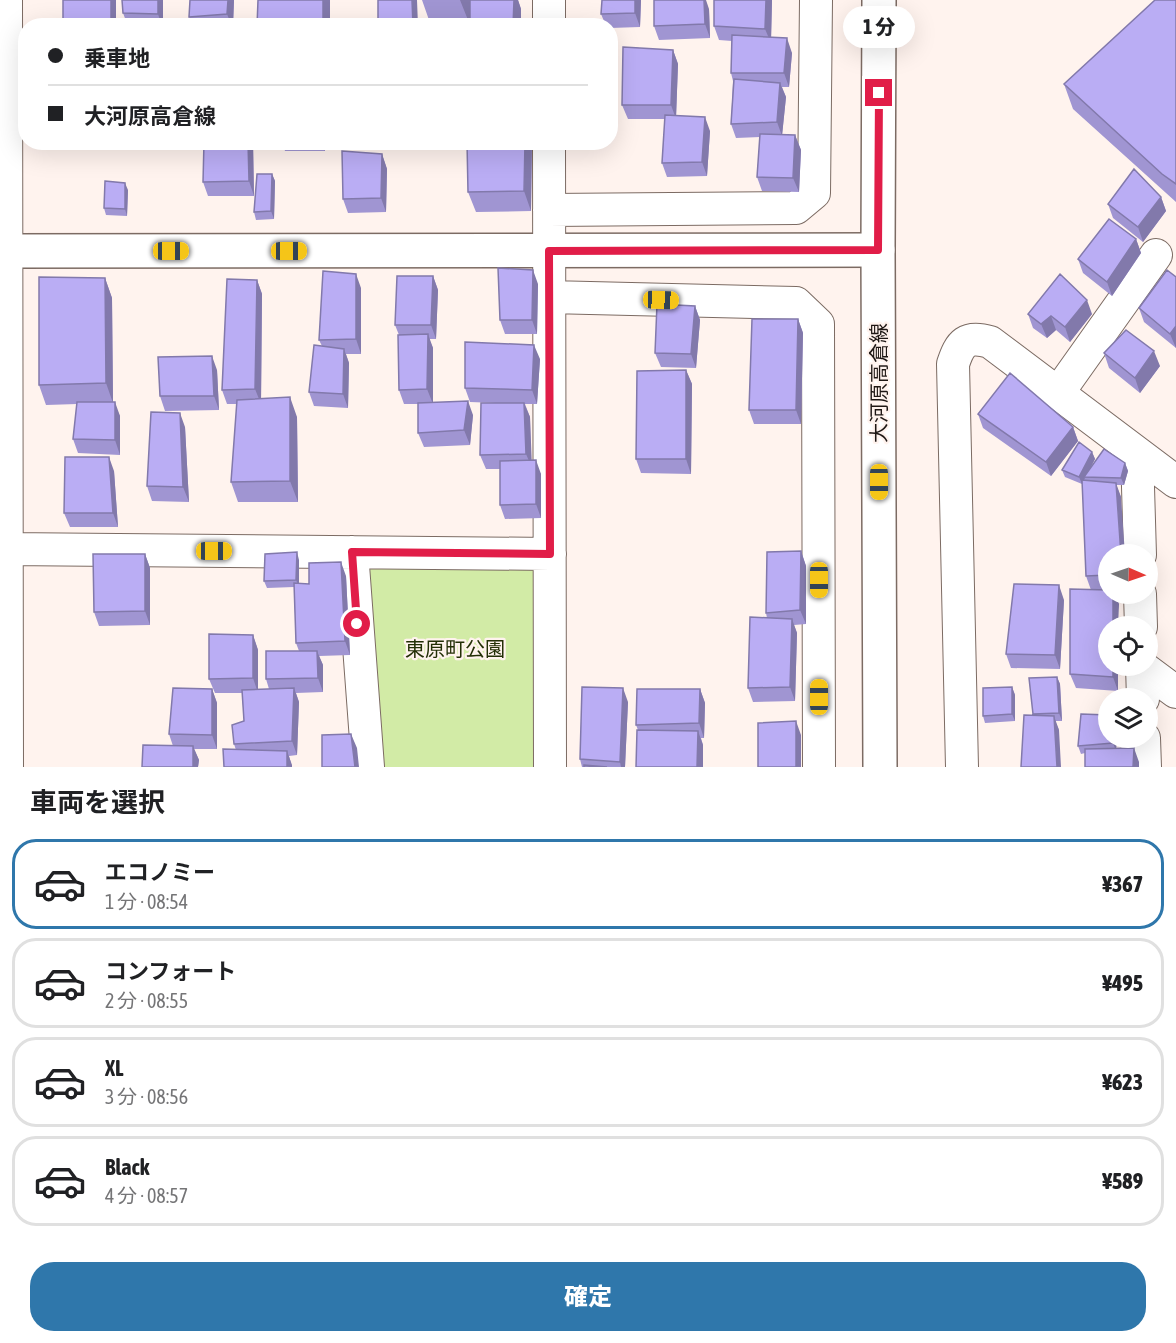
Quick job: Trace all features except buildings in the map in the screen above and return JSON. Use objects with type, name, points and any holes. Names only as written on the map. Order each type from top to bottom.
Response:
[{"type":"street","points":[[6,0],[3,251],[7,767]]},
{"type":"street","points":[[549,0],[549,18]]},
{"type":"street","points":[[549,210],[796,208],[814,194],[816,0]]},
{"type":"street","name":"大河原高倉線","points":[[879,0],[880,767]]},
{"type":"street","points":[[549,150],[550,767]]},
{"type":"street","points":[[3,251],[878,250]]},
{"type":"street","points":[[1058,393],[1156,255]]},
{"type":"street","points":[[549,297],[796,303],[818,324],[819,767]]},
{"type":"street","points":[[962,767],[953,364],[964,342],[980,339],[990,342],[1176,482]]},
{"type":"street","points":[[1137,453],[1140,544]]},
{"type":"street","points":[[7,549],[550,554]]},
{"type":"street","points":[[352,552],[368,767]]},
{"type":"street","points":[[1154,676],[1176,692]]},
{"type":"street","points":[[1144,748],[1145,767]]},
{"type":"green space","name":"東原町公園","points":[[376,559],[541,566],[542,767],[376,767],[365,580]]},
{"type":"route","points":[[357,624],[352,552],[550,554],[549,251],[878,250],[879,93]]}]
